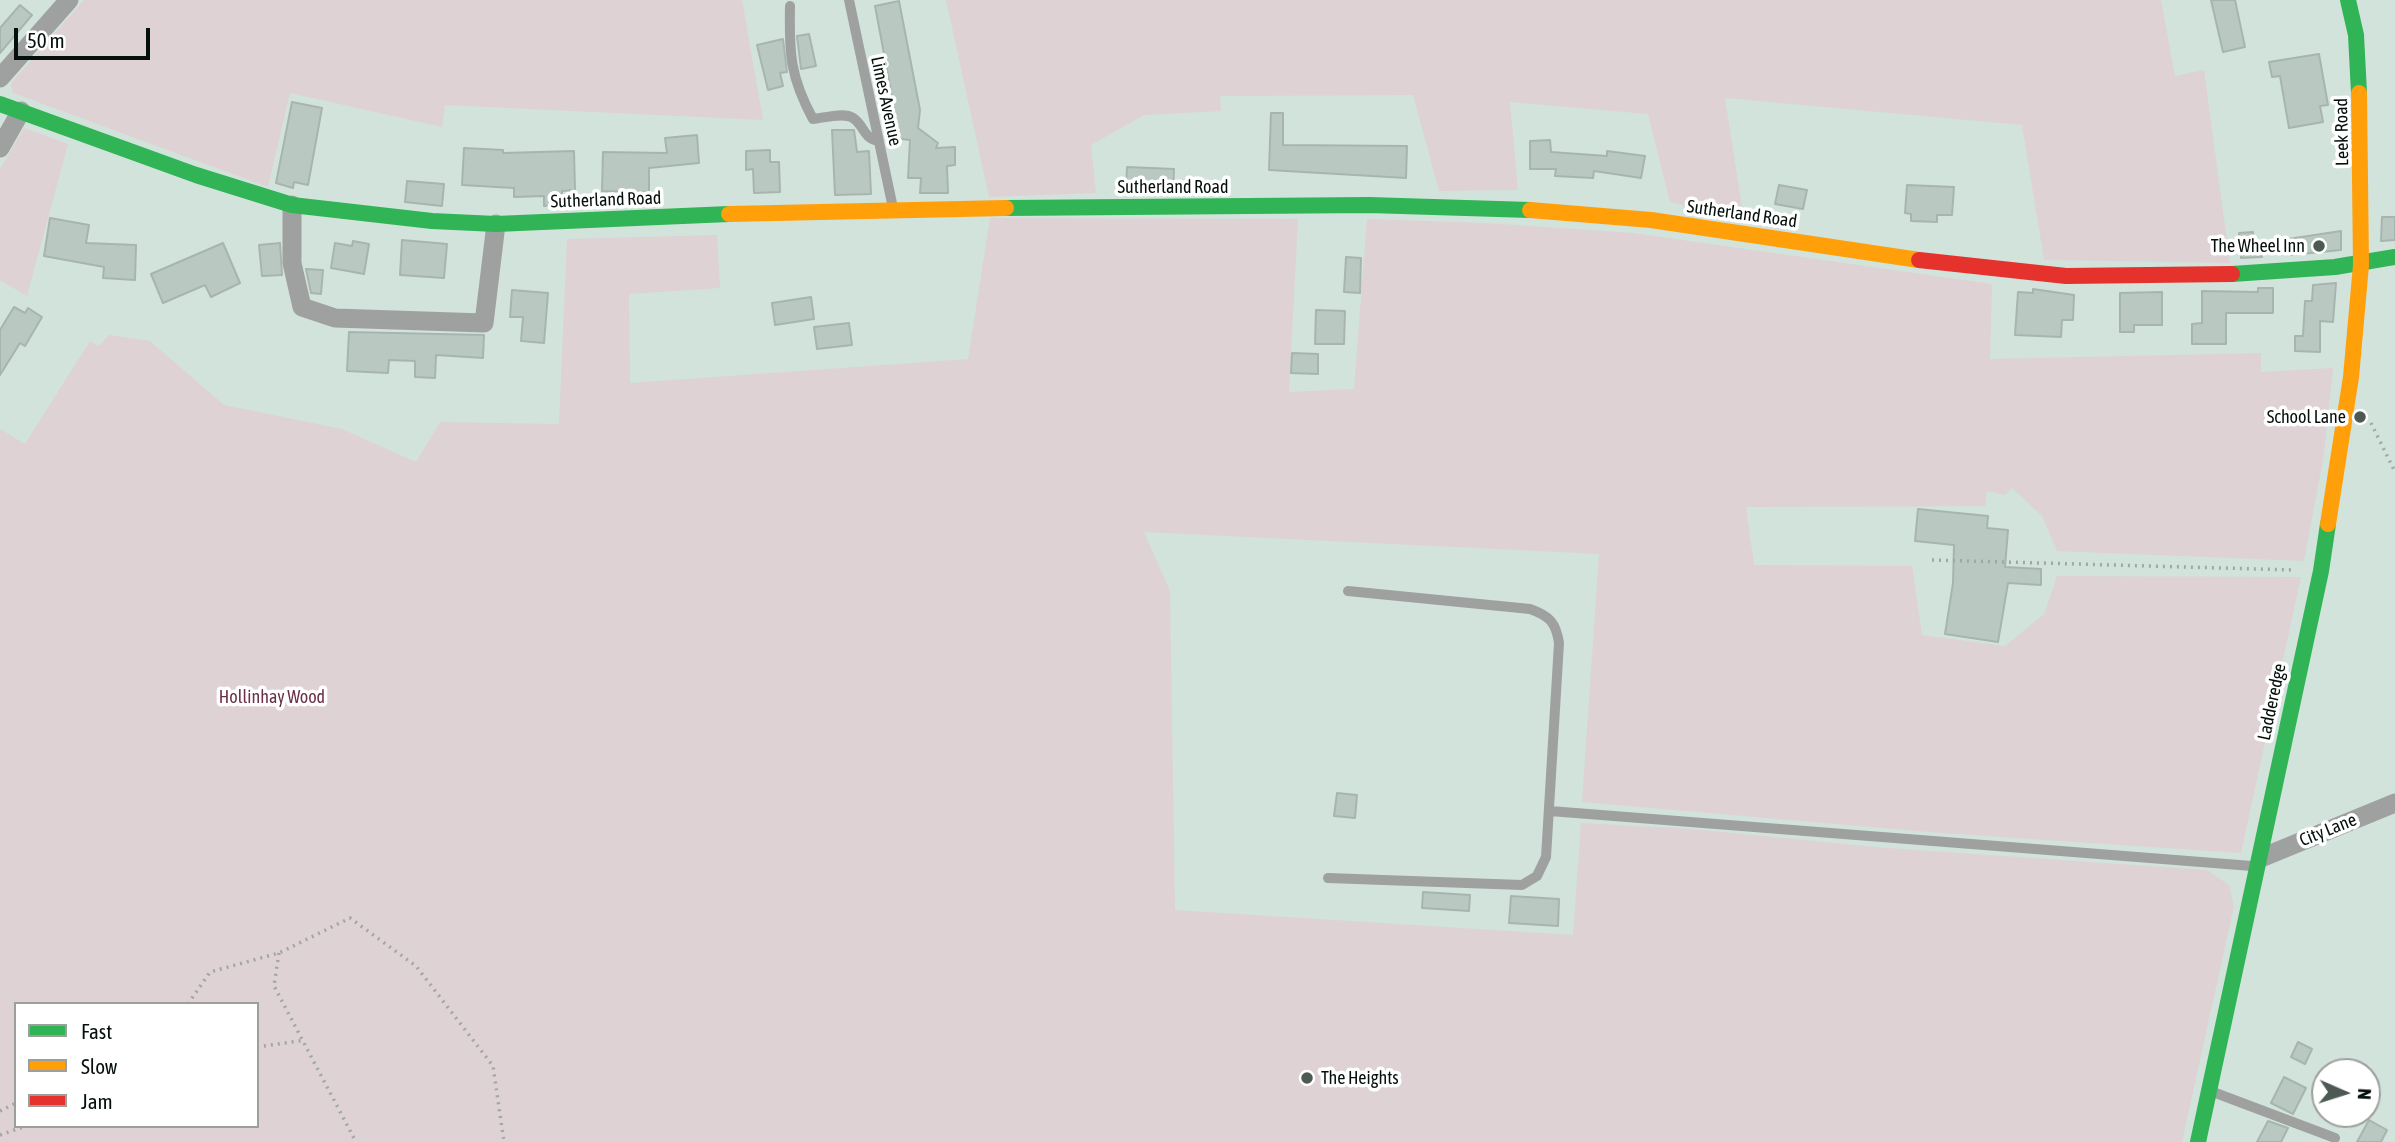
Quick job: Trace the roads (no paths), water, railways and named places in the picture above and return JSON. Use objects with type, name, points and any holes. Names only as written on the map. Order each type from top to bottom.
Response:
[{"type":"main road","name":"Leek Road","points":[[2348,0],[2356,35],[2360,91],[2361,265]]},
{"type":"main road","name":"Sutherland Road","points":[[0,104],[195,175],[292,205],[432,221],[496,224],[893,209],[1254,206],[1522,209],[1728,230],[1933,261],[2046,274],[2180,276],[2361,265]]},
{"type":"main road","points":[[2361,265],[2395,257]]},
{"type":"main road","name":"Ladderedge","points":[[2198,1142],[2321,571],[2348,400],[2361,265]]},
{"type":"street","points":[[0,78],[69,0]]},
{"type":"street","points":[[0,148],[21,111]]},
{"type":"street","points":[[292,205],[292,262],[302,307],[335,318],[484,323],[496,224]]},
{"type":"street","name":"City Lane","points":[[2260,862],[2395,803]]},
{"type":"lane","name":"Limes Avenue","points":[[849,0],[893,209]]},
{"type":"lane","points":[[790,6],[789,45],[796,87],[813,118],[844,115],[854,118],[866,137],[878,141]]},
{"type":"lane","points":[[1328,878],[1522,885],[1537,876],[1546,858],[1550,811],[1559,643],[1557,627],[1547,615],[1530,609],[1348,591]]},
{"type":"lane","points":[[1550,811],[2260,862]]},
{"type":"lane","points":[[2210,1090],[2335,1138]]},
{"type":"place","name":"The Wheel Inn","points":[[2319,246]]},
{"type":"place","name":"School Lane","points":[[2360,417]]},
{"type":"place","name":"The Heights","points":[[1307,1078]]},
{"type":"park label","name":"Hollinhay Wood","points":[[272,697]]}]
